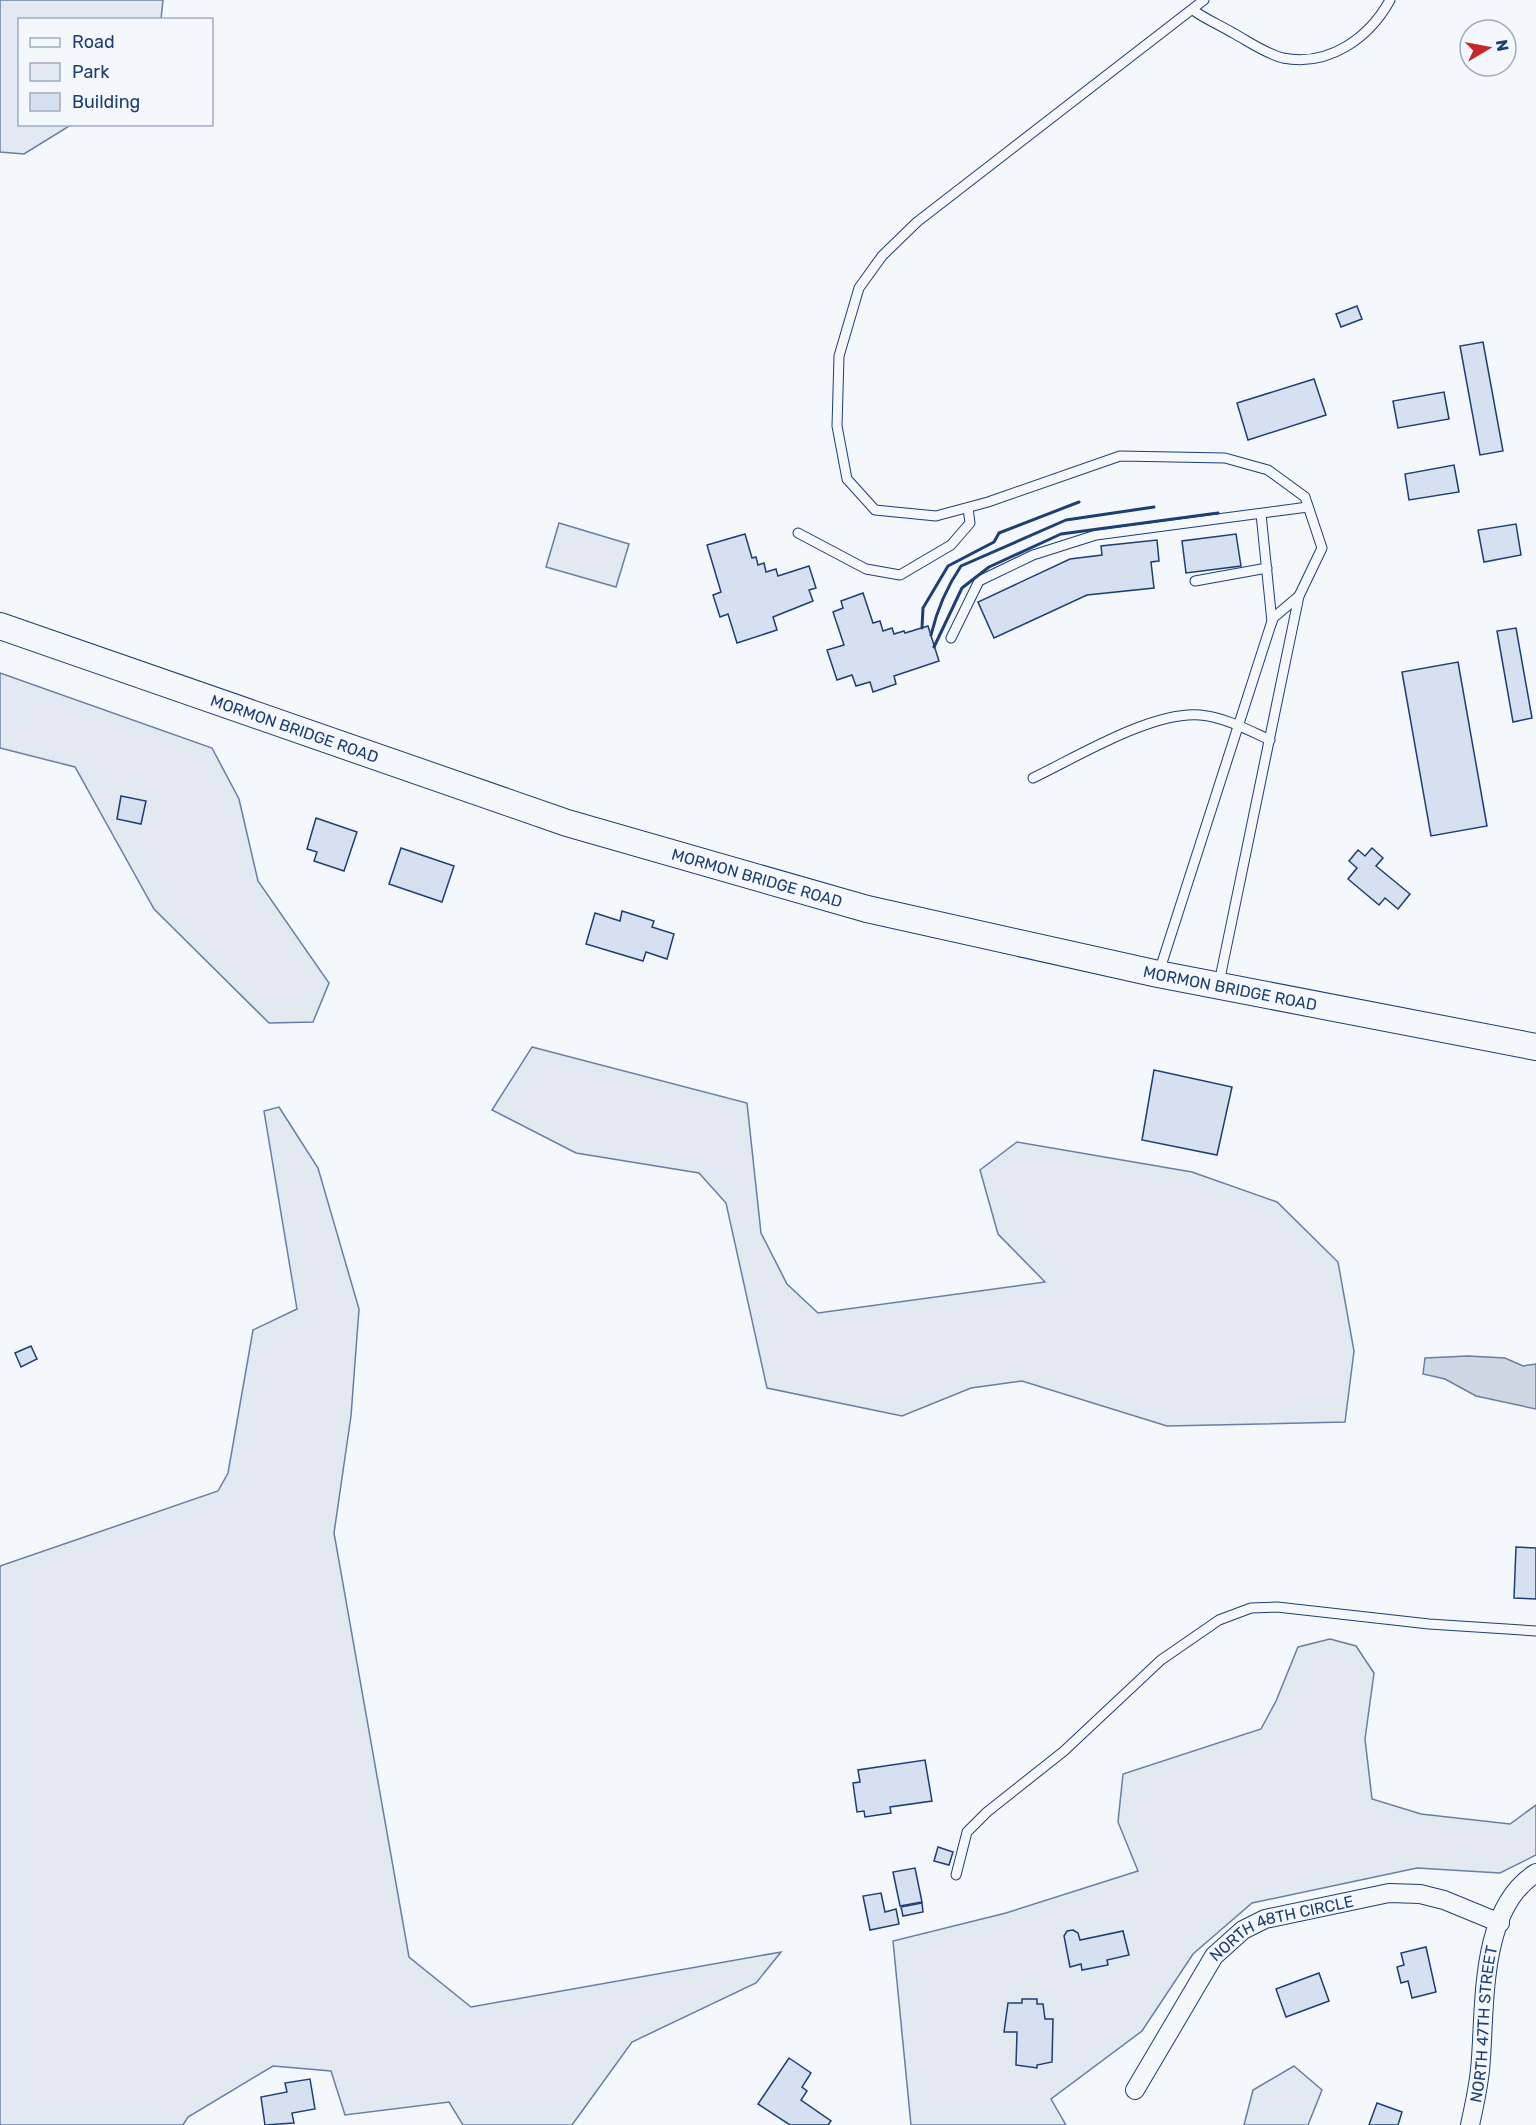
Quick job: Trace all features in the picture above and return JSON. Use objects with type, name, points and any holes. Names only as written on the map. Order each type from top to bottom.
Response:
[{"type":"main road","name":"MORMON BRIDGE ROAD","points":[[0,626],[567,823],[867,909],[1158,974],[1536,1047]]},
{"type":"street","name":"NORTH 47TH STREET","points":[[1470,2125],[1480,2071],[1485,1976],[1500,1923],[1521,1885],[1536,1873]]},
{"type":"street","name":"NORTH 48TH CIRCLE","points":[[1135,2090],[1214,1956],[1243,1930],[1265,1919],[1389,1893],[1420,1894],[1444,1900],[1500,1923]]},
{"type":"lane","points":[[1204,0],[917,222],[882,256],[859,288],[839,356],[837,426],[847,479],[875,510],[936,516],[968,508],[1120,456],[1225,458],[1268,470],[1305,497],[1322,548],[1299,596],[1219,986]]},
{"type":"lane","points":[[1193,10],[1283,58],[1312,58],[1341,50],[1357,41],[1390,0]]},
{"type":"lane","points":[[951,638],[980,580],[1033,555],[1096,535],[1308,507]]},
{"type":"lane","points":[[798,533],[866,569],[900,575],[951,545],[970,524],[968,508]]},
{"type":"lane","points":[[1158,974],[1272,622],[1261,514]]},
{"type":"lane","points":[[1195,581],[1267,567]]},
{"type":"lane","points":[[1272,622],[1299,596]]},
{"type":"lane","points":[[1033,778],[1160,718],[1201,715],[1239,726],[1270,740]]},
{"type":"lane","points":[[956,1875],[967,1832],[987,1812],[1065,1751],[1161,1660],[1219,1620],[1251,1608],[1277,1607],[1429,1624],[1536,1630]]},
{"type":"green space","points":[[0,0],[163,0],[161,18],[18,18],[18,126],[69,126],[24,154],[0,152]]},
{"type":"green space","points":[[559,523],[629,544],[616,587],[546,567]]},
{"type":"green space","points":[[0,673],[212,748],[239,799],[258,881],[329,983],[313,1022],[269,1023],[154,909],[75,767],[0,748]]},
{"type":"green space","points":[[532,1047],[747,1103],[761,1233],[787,1284],[818,1313],[1045,1282],[998,1234],[980,1170],[1017,1142],[1192,1172],[1277,1202],[1338,1262],[1354,1351],[1345,1422],[1167,1426],[1022,1381],[971,1388],[902,1416],[767,1388],[726,1203],[699,1173],[576,1153],[492,1110]]},
{"type":"green space","points":[[279,1107],[318,1168],[359,1309],[351,1416],[334,1533],[409,1957],[471,2007],[781,1952],[756,1983],[632,2042],[572,2125],[463,2125],[449,2102],[345,2115],[331,2071],[273,2066],[188,2117],[183,2125],[0,2125],[0,1566],[218,1491],[228,1473],[253,1330],[297,1309],[264,1111]]},
{"type":"green space","points":[[1330,1639],[1356,1646],[1374,1673],[1365,1739],[1372,1799],[1421,1814],[1510,1824],[1536,1805],[1536,1855],[1500,1873],[1417,1868],[1252,1903],[1193,1954],[1142,2031],[1051,2099],[1066,2125],[911,2125],[893,1941],[1006,1913],[1138,1871],[1118,1822],[1123,1774],[1261,1729],[1276,1701],[1298,1647]]},
{"type":"green space","points":[[1294,2066],[1322,2090],[1308,2125],[1244,2125],[1253,2090]]},
{"type":"shaded area","points":[[1468,1356],[1505,1358],[1523,1366],[1536,1364],[1536,1409],[1476,1396],[1445,1379],[1423,1374],[1425,1358]]},
{"type":"building","points":[[1357,306],[1362,319],[1341,327],[1336,314]]},
{"type":"building","points":[[1483,342],[1503,451],[1480,455],[1460,346]]},
{"type":"building","points":[[1314,379],[1326,415],[1248,440],[1237,403]]},
{"type":"building","points":[[1444,392],[1449,419],[1398,428],[1393,401]]},
{"type":"building","points":[[1454,465],[1459,492],[1409,500],[1405,474]]},
{"type":"building","points":[[1516,524],[1521,555],[1484,562],[1478,530]]},
{"type":"building","points":[[745,534],[752,558],[756,557],[758,565],[764,563],[766,572],[776,569],[778,576],[809,566],[816,588],[809,590],[813,601],[773,617],[777,630],[737,643],[728,614],[720,617],[713,595],[721,592],[707,545]]},
{"type":"building","points":[[1236,534],[1241,566],[1186,573],[1182,541]]},
{"type":"building","points":[[1157,540],[1159,561],[1151,562],[1154,588],[1087,595],[994,638],[978,602],[1070,559],[1102,555],[1101,546]]},
{"type":"building","points":[[863,593],[873,623],[880,621],[883,631],[892,628],[894,634],[904,631],[905,633],[928,626],[939,661],[894,676],[896,684],[873,692],[870,682],[856,686],[852,675],[837,680],[827,650],[844,645],[833,612],[843,608],[841,601]]},
{"type":"building","points":[[1516,628],[1532,718],[1513,722],[1497,631]]},
{"type":"building","points":[[1458,662],[1487,826],[1431,836],[1402,672]]},
{"type":"building","points":[[121,796],[146,801],[141,824],[117,819]]},
{"type":"building","points":[[316,818],[357,832],[344,871],[314,861],[317,852],[307,849]]},
{"type":"building","points":[[401,848],[454,866],[442,902],[389,884]]},
{"type":"building","points":[[1372,848],[1383,858],[1376,866],[1410,894],[1398,909],[1385,898],[1379,905],[1348,879],[1357,868],[1349,861],[1358,850],[1365,856]]},
{"type":"building","points":[[622,911],[654,921],[652,927],[674,934],[667,959],[646,952],[643,961],[586,944],[595,913],[620,921]]},
{"type":"building","points":[[1154,1070],[1232,1087],[1217,1155],[1142,1140]]},
{"type":"building","points":[[31,1346],[37,1359],[21,1367],[15,1353]]},
{"type":"building","points":[[1516,1547],[1536,1548],[1536,1599],[1514,1598]]},
{"type":"building","points":[[925,1760],[932,1801],[890,1807],[891,1813],[865,1817],[864,1811],[857,1812],[853,1783],[860,1782],[858,1770]]},
{"type":"building","points":[[938,1847],[953,1852],[949,1865],[934,1861]]},
{"type":"building","points":[[915,1868],[922,1902],[900,1906],[893,1872]]},
{"type":"building","points":[[881,1893],[885,1912],[896,1909],[899,1924],[870,1930],[863,1896]]},
{"type":"building","points":[[922,1903],[923,1912],[903,1916],[901,1907]]},
{"type":"building","points":[[1073,1930],[1078,1933],[1080,1940],[1123,1931],[1129,1955],[1107,1960],[1108,1965],[1082,1970],[1081,1964],[1070,1967],[1064,1936],[1067,1931]]},
{"type":"building","points":[[1426,1947],[1436,1992],[1412,1998],[1408,1981],[1401,1983],[1397,1967],[1404,1965],[1401,1953]]},
{"type":"building","points":[[1319,1973],[1329,2001],[1286,2017],[1276,1989]]},
{"type":"building","points":[[1022,1999],[1037,1999],[1037,2004],[1043,2004],[1045,2019],[1053,2019],[1052,2062],[1037,2065],[1037,2068],[1016,2065],[1017,2032],[1004,2032],[1008,2003],[1022,2003]]},
{"type":"building","points":[[789,2058],[811,2073],[802,2087],[807,2091],[801,2100],[831,2121],[828,2125],[790,2125],[758,2104]]},
{"type":"building","points":[[310,2079],[315,2109],[292,2113],[294,2123],[265,2125],[261,2097],[287,2092],[285,2083]]},
{"type":"building","points":[[1377,2103],[1402,2112],[1398,2125],[1369,2125]]},
{"type":"wall","points":[[922,628],[923,608],[948,566],[994,542],[999,533],[1079,502]]},
{"type":"wall","points":[[931,635],[943,599],[961,566],[1066,520],[1154,507]]},
{"type":"wall","points":[[934,647],[962,588],[989,567],[1061,534],[1218,513]]}]
